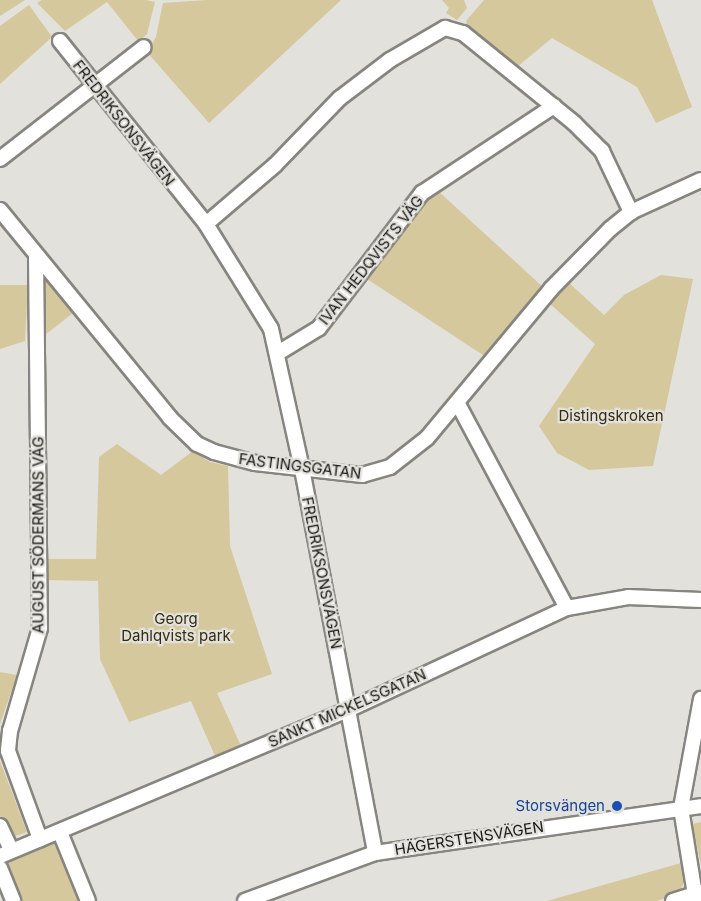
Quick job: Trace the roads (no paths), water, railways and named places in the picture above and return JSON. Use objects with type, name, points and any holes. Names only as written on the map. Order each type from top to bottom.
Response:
[{"type":"street","points":[[206,224],[275,165],[340,98],[390,60],[445,28],[463,33],[554,106],[602,151],[631,212]]},
{"type":"street","name":"FREDRIKSONSVÄGEN","points":[[60,41],[206,224],[271,329],[302,469],[375,853]]},
{"type":"street","points":[[0,159],[144,47]]},
{"type":"street","name":"IVAN HEDQVISTS VÄG","points":[[278,353],[319,328],[422,193],[554,106]]},
{"type":"street","name":"FASTINGSGATAN","points":[[0,210],[170,418],[197,444],[232,458],[302,469],[362,475],[390,467],[427,438],[458,404],[566,272],[631,212],[701,180]]},
{"type":"street","name":"AUGUST SÖDERMANS VÄG","points":[[36,256],[40,628],[10,731],[8,751],[40,839]]},
{"type":"street","points":[[458,404],[567,608]]},
{"type":"street","name":"SANKT MICKELSGATAN","points":[[6,853],[348,710],[567,608],[628,597],[701,600]]},
{"type":"street","points":[[673,901],[697,896],[681,808],[701,699]]},
{"type":"street","name":"HÄGERSTENSVÄGEN","points":[[245,901],[375,853],[701,806]]},
{"type":"street","points":[[0,826],[6,853]]},
{"type":"street","points":[[60,832],[88,901]]},
{"type":"street","points":[[0,868],[13,901]]},
{"type":"place","name":"Storsvängen","points":[[617,806]]},
{"type":"park label","name":"Distingskroken","points":[[611,416]]},
{"type":"park label","name":"Georg Dahlqvists park","points":[[176,626]]}]
